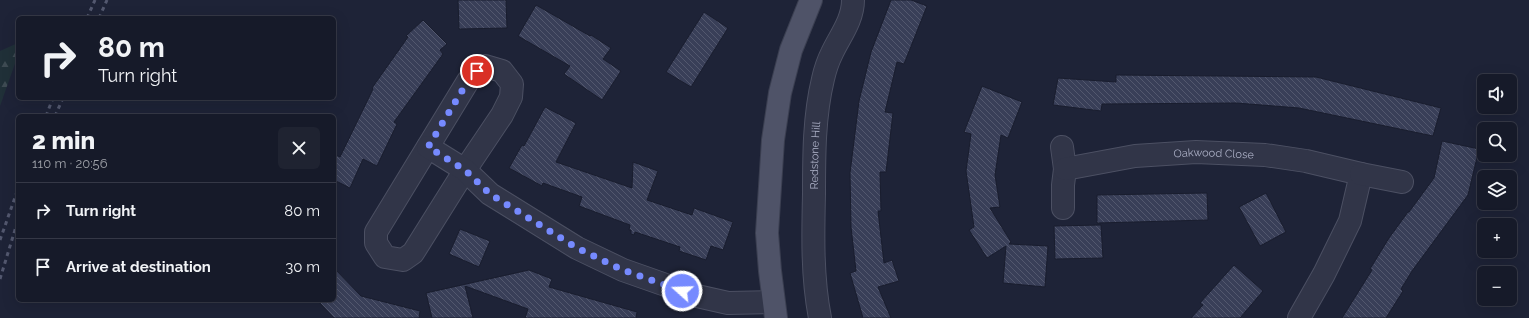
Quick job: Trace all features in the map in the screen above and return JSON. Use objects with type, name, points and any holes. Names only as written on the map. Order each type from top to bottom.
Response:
[{"type":"main road","points":[[775,310],[767,233],[773,140],[780,93],[791,50],[811,0]]},
{"type":"street","name":"Redstone Hill","points":[[820,318],[815,294],[813,244],[814,151],[818,110],[823,79],[832,54],[848,24],[853,8],[853,0]]},
{"type":"street","points":[[485,66],[502,71],[512,84],[511,97],[502,115],[465,170],[413,253],[403,260],[385,257],[376,243],[376,232],[428,147],[468,81],[477,71],[485,66]]},
{"type":"street","points":[[428,147],[465,170],[490,194],[577,248],[623,270],[697,296],[728,303],[775,310]]},
{"type":"street","points":[[1062,147],[1065,169],[1063,185],[1064,208]]},
{"type":"street","name":"Oakwood Close","points":[[1065,169],[1135,156],[1196,152],[1265,155],[1306,161],[1402,182]]},
{"type":"street","points":[[1300,318],[1350,221],[1361,174]]},
{"type":"green space","points":[[16,44],[16,61],[0,106],[0,51]]},
{"type":"building","points":[[458,0],[506,0],[507,28],[459,29]]},
{"type":"building","points":[[891,0],[911,0],[927,6],[904,64],[897,62],[885,112],[893,113],[886,172],[880,172],[881,211],[878,211],[884,263],[892,260],[899,281],[878,287],[891,318],[863,318],[850,273],[856,271],[851,227],[850,173],[859,101],[871,52]]},
{"type":"building","points":[[536,5],[590,36],[591,35],[611,48],[603,59],[621,71],[602,100],[564,74],[570,66],[518,36]]},
{"type":"building","points":[[704,12],[728,28],[691,87],[666,72]]},
{"type":"building","points":[[423,20],[447,44],[440,50],[443,54],[394,122],[397,124],[377,166],[363,159],[350,188],[336,181],[336,155],[340,157],[373,89],[372,88],[408,37],[406,36]]},
{"type":"building","points":[[1116,75],[1316,77],[1441,108],[1433,136],[1299,108],[1236,103],[1102,104],[1101,111],[1053,105],[1058,78],[1116,82]]},
{"type":"building","points":[[982,86],[1022,102],[1008,138],[1001,135],[995,175],[1000,207],[990,208],[1011,242],[1009,244],[1048,246],[1045,287],[1003,283],[1006,246],[987,258],[969,230],[974,227],[966,171],[971,134],[964,132]]},
{"type":"building","points":[[545,107],[576,123],[556,162],[632,188],[633,162],[658,171],[647,200],[692,215],[694,208],[733,222],[723,250],[711,246],[706,260],[679,251],[680,247],[635,232],[634,235],[631,234],[631,230],[629,230],[630,225],[579,206],[582,197],[543,183],[542,186],[509,168],[522,145],[524,146]]},
{"type":"building","points":[[1442,141],[1477,149],[1477,157],[1468,195],[1412,271],[1401,289],[1403,291],[1386,318],[1342,318],[1372,270],[1370,269],[1389,238],[1434,178]]},
{"type":"building","points":[[1207,193],[1208,220],[1097,223],[1097,195]]},
{"type":"building","points":[[1266,193],[1286,232],[1260,246],[1239,207]]},
{"type":"building","points":[[1101,225],[1103,258],[1055,259],[1054,226]]},
{"type":"building","points":[[460,229],[490,241],[479,267],[449,254]]},
{"type":"building","points":[[1234,265],[1263,291],[1240,318],[1191,318],[1203,305],[1200,303]]},
{"type":"building","points":[[336,270],[361,296],[420,311],[419,318],[334,318],[319,302],[336,302]]},
{"type":"building","points":[[529,270],[552,279],[549,287],[637,312],[636,318],[525,318],[528,309],[465,286],[473,318],[432,318],[426,293]]},
{"type":"railway","points":[[88,16],[95,0]]},
{"type":"railway","points":[[100,16],[107,0]]},
{"type":"railway","points":[[47,114],[52,100]]},
{"type":"railway","points":[[56,114],[62,100]]},
{"type":"railway","points":[[0,240],[16,195]]},
{"type":"railway","points":[[0,279],[16,227]]},
{"type":"route","points":[[477,71],[468,81],[428,147],[465,170],[490,194],[577,248],[623,270],[682,291]]}]
